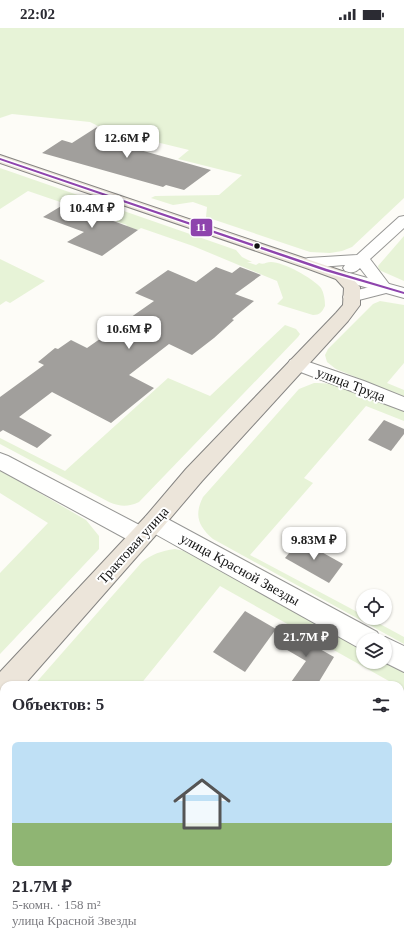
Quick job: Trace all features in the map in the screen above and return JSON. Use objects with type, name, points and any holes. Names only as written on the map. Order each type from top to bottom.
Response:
[{"type":"highway","points":[[0,159],[308,263],[342,276],[352,287],[351,297]]},
{"type":"highway","name":"Трактовая улица","points":[[10,681],[194,475],[342,317],[351,306],[351,297]]},
{"type":"street","points":[[342,276],[404,220]]},
{"type":"street","points":[[308,263],[361,259]]},
{"type":"street","points":[[361,259],[384,288]]},
{"type":"street","points":[[342,276],[404,293]]},
{"type":"street","points":[[351,297],[384,288]]},
{"type":"street","name":"улица Труда","points":[[297,364],[358,385],[404,404]]},
{"type":"street","name":"улица Красной Звезды","points":[[0,461],[147,529],[356,634]]},
{"type":"street","points":[[392,654],[404,660]]},
{"type":"green space","points":[[0,28],[404,28],[404,198],[352,247],[342,251],[330,253],[310,252],[206,217],[207,207],[193,202],[173,205],[151,198],[155,196],[219,195],[242,175],[178,159],[189,150],[152,141],[155,138],[133,133],[129,134],[98,126],[90,122],[12,114],[0,118]]},
{"type":"green space","points":[[0,168],[236,250],[242,257],[252,262],[247,262],[256,265],[259,263],[262,264],[271,262],[283,265],[305,275],[317,284],[323,292],[325,306],[320,313],[313,315],[277,304],[283,298],[277,281],[193,246],[141,228],[138,230],[126,226],[127,225],[109,219],[114,216],[77,203],[72,206],[28,191],[0,209]]},
{"type":"green space","points":[[404,236],[404,281],[379,270],[378,266]]},
{"type":"green space","points":[[0,259],[45,281],[10,303],[6,301],[0,305]]},
{"type":"green space","points":[[380,301],[404,305],[404,363],[387,383],[404,390],[404,397],[336,369],[327,362],[325,355],[328,349],[373,304]]},
{"type":"green space","points":[[285,325],[296,329],[300,334],[298,337],[139,502],[124,506],[109,502],[0,444],[0,438],[65,471],[168,378],[210,396]]},
{"type":"green space","points":[[314,383],[337,385],[371,396],[404,410],[404,421],[366,406],[304,478],[313,483],[250,555],[356,611],[356,618],[213,539],[201,525],[199,520],[198,515],[200,503],[203,497],[299,389]]},
{"type":"green space","points":[[0,470],[86,520],[99,536],[99,549],[0,654],[0,573],[48,523],[0,493]]},
{"type":"green space","points":[[175,549],[184,551],[356,645],[356,662],[220,586],[143,681],[38,681],[142,562],[157,553]]},
{"type":"green space","points":[[369,625],[382,625],[404,637],[404,644],[392,637],[392,633],[384,633]]},
{"type":"green space","points":[[392,666],[404,672],[404,681],[389,681],[368,669],[392,669]]},
{"type":"building","points":[[97,127],[151,145],[140,150],[211,170],[184,190],[166,185],[163,187],[42,153],[62,140],[72,143]]},
{"type":"building","points":[[63,205],[70,207],[72,206],[138,230],[102,256],[67,242],[84,232],[43,217]]},
{"type":"building","points":[[216,267],[232,273],[240,267],[261,275],[235,294],[254,301],[232,319],[234,320],[214,338],[192,355],[169,344],[129,375],[154,388],[111,423],[52,392],[19,417],[52,435],[37,448],[3,430],[0,432],[0,397],[44,365],[38,362],[55,348],[58,349],[71,340],[87,348],[154,301],[135,293],[168,270],[196,282]]},
{"type":"building","points":[[384,420],[404,429],[404,434],[391,451],[368,440]]},
{"type":"building","points":[[300,540],[343,564],[329,583],[285,558]]},
{"type":"building","points":[[245,611],[276,629],[245,672],[213,652]]},
{"type":"building","points":[[288,627],[306,637],[304,640],[334,657],[319,681],[292,681],[306,661],[277,644]]},
{"type":"transit line","name":"11","points":[[0,159],[326,270],[404,293]]}]
